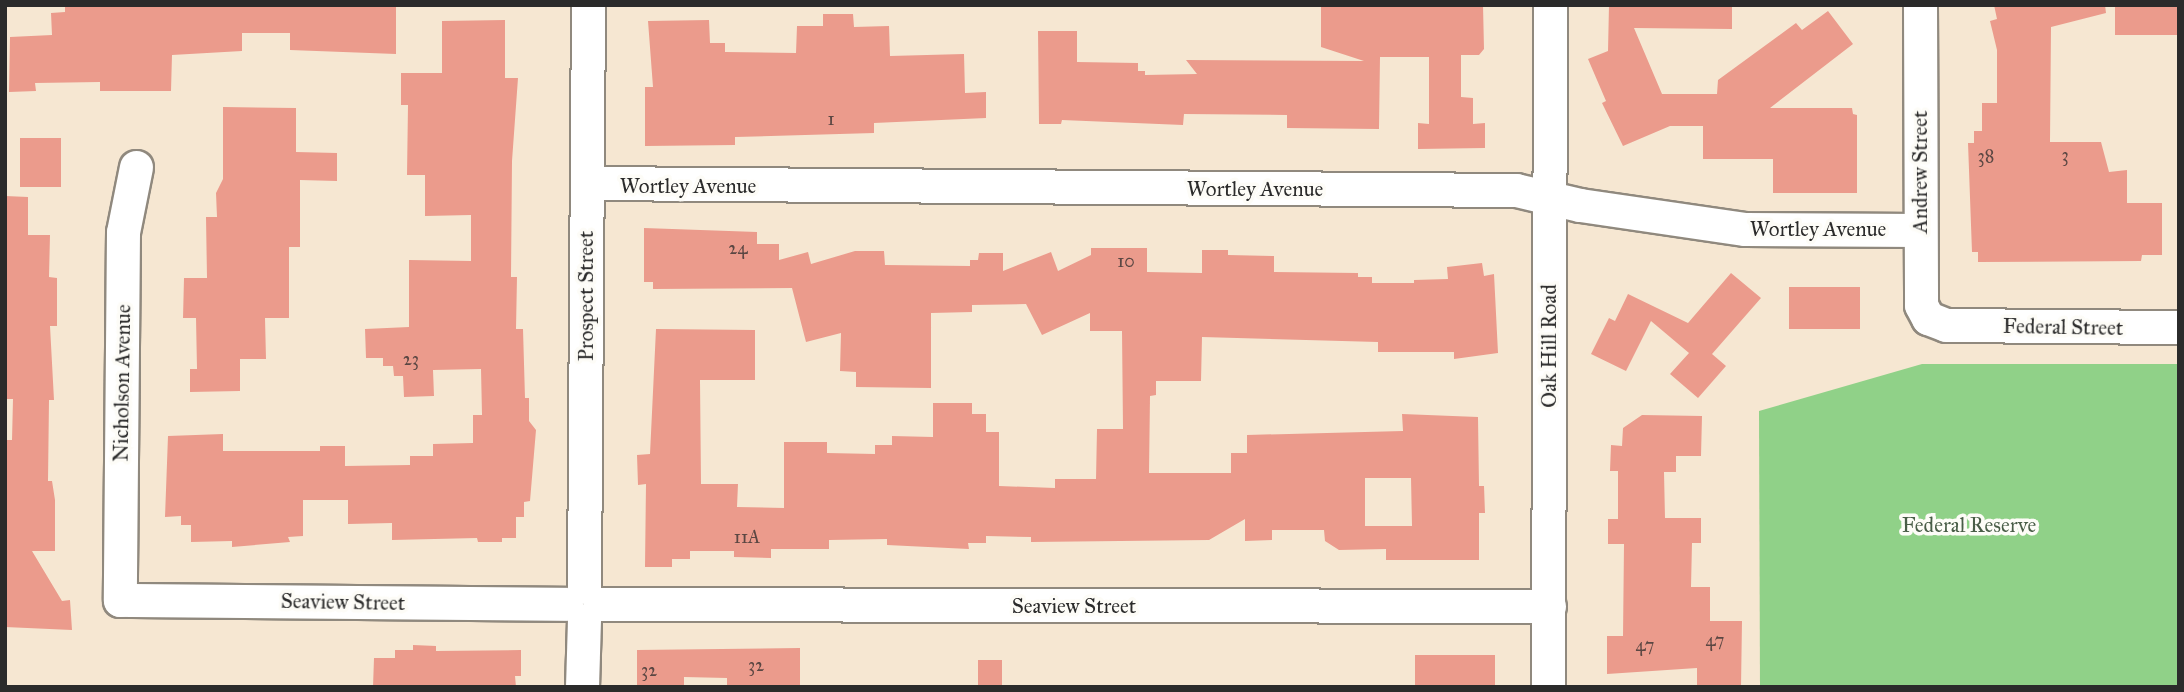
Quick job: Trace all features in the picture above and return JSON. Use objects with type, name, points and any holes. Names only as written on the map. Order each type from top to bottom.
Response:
[{"type":"street","name":"Prospect Street","points":[[582,687],[589,5]]},
{"type":"street","name":"Oak Hill Road","points":[[1548,687],[1550,5]]},
{"type":"street","name":"Andrew Street","points":[[1920,5],[1921,305],[1928,318],[1946,325]]},
{"type":"street","name":"Nicholson Avenue","points":[[120,600],[123,232],[136,167]]},
{"type":"street","name":"Wortley Avenue","points":[[587,183],[1516,190],[1745,229],[1920,230]]},
{"type":"street","name":"Federal Street","points":[[1946,325],[2179,327]]},
{"type":"street","name":"Seaview Street","points":[[120,600],[1549,606]]},
{"type":"green space","name":"Federal Reserve","points":[[1922,364],[2179,364],[2179,687],[1760,687],[1759,411]]},
{"type":"building","points":[[65,5],[396,5],[396,54],[290,50],[290,33],[242,33],[242,51],[172,55],[171,91],[100,91],[100,82],[35,83],[36,91],[9,92],[10,37],[52,35],[51,13],[65,12]]},
{"type":"building","points":[[1321,5],[1483,5],[1484,49],[1479,55],[1461,55],[1461,97],[1473,98],[1473,124],[1485,123],[1485,148],[1418,149],[1418,123],[1429,124],[1429,57],[1380,57],[1379,129],[1287,128],[1287,115],[1184,114],[1183,125],[1062,120],[1061,124],[1039,124],[1038,31],[1077,31],[1077,62],[1138,63],[1138,71],[1145,71],[1145,75],[1197,74],[1186,60],[1364,61],[1321,47]]},
{"type":"building","points":[[1609,5],[1732,5],[1732,29],[1634,28],[1662,94],[1717,94],[1718,80],[1796,23],[1802,30],[1828,11],[1853,44],[1770,108],[1852,108],[1853,114],[1857,115],[1857,193],[1773,193],[1773,159],[1703,159],[1703,126],[1670,126],[1623,146],[1602,103],[1606,101],[1588,59],[1608,51]]},
{"type":"building","points":[[1994,5],[2105,5],[2106,13],[2051,27],[2050,142],[2101,142],[2109,172],[2127,170],[2127,203],[2162,203],[2162,255],[2142,255],[2141,261],[1978,262],[1978,252],[1972,252],[1968,143],[1974,143],[1974,131],[1982,131],[1982,103],[1997,103],[1997,50],[1990,21],[1997,19]]},
{"type":"building","points":[[2115,5],[2179,5],[2179,35],[2115,35]]},
{"type":"building","points":[[823,14],[853,14],[854,27],[889,26],[890,56],[964,54],[965,93],[986,92],[986,118],[874,123],[874,133],[735,137],[735,145],[645,146],[645,87],[653,87],[648,21],[709,20],[710,43],[725,43],[725,52],[796,53],[797,26],[823,26]]},
{"type":"building","points":[[505,20],[505,78],[518,78],[512,161],[511,277],[517,277],[516,329],[523,329],[525,398],[529,398],[529,421],[536,430],[530,501],[524,502],[524,517],[516,517],[516,538],[502,538],[502,542],[478,542],[477,538],[392,540],[392,523],[348,524],[348,500],[303,500],[303,536],[288,537],[290,542],[232,547],[232,541],[191,542],[191,525],[181,525],[181,516],[165,517],[168,436],[223,434],[223,451],[320,451],[320,446],[345,446],[345,466],[410,465],[410,456],[433,456],[433,444],[473,443],[473,415],[482,415],[481,369],[433,370],[434,396],[404,397],[403,376],[394,376],[393,366],[383,366],[383,358],[366,358],[365,329],[409,327],[409,260],[471,261],[471,215],[425,216],[425,175],[407,175],[408,105],[401,105],[401,73],[442,73],[442,21]]},
{"type":"building","points":[[223,107],[296,108],[296,152],[337,153],[337,181],[300,180],[300,247],[289,247],[289,318],[265,318],[266,359],[240,359],[240,391],[190,392],[190,369],[197,369],[196,318],[183,318],[184,278],[207,278],[206,217],[217,217],[216,193],[223,179]]},
{"type":"building","points":[[20,138],[61,138],[61,187],[20,187]]},
{"type":"building","points":[[5,196],[28,197],[28,235],[50,235],[49,277],[57,278],[57,326],[50,326],[54,400],[49,400],[48,481],[52,481],[55,500],[55,551],[32,551],[62,601],[70,600],[72,630],[5,627],[5,440],[12,440],[13,399],[5,399]]},
{"type":"building","points":[[644,228],[757,232],[757,244],[779,244],[779,260],[808,252],[811,264],[855,251],[884,251],[885,265],[970,266],[970,260],[978,260],[979,253],[1003,253],[1003,271],[1051,252],[1058,271],[1091,255],[1091,248],[1147,248],[1147,272],[1202,273],[1202,250],[1228,250],[1228,255],[1274,256],[1274,272],[1358,273],[1358,277],[1372,277],[1372,283],[1414,283],[1414,280],[1448,279],[1447,267],[1482,263],[1484,276],[1494,274],[1498,353],[1454,359],[1454,352],[1378,352],[1378,342],[1202,337],[1201,381],[1156,381],[1156,395],[1150,396],[1149,473],[1231,473],[1231,453],[1247,453],[1247,435],[1403,431],[1402,414],[1478,417],[1479,486],[1484,486],[1485,513],[1479,513],[1479,560],[1386,560],[1386,549],[1339,550],[1325,541],[1324,530],[1272,530],[1272,540],[1245,541],[1245,519],[1209,540],[1031,542],[1031,537],[986,536],[986,543],[968,543],[969,549],[887,545],[887,539],[829,540],[829,549],[771,549],[771,558],[734,557],[734,551],[690,551],[690,559],[672,559],[672,567],[645,567],[646,484],[638,485],[637,455],[650,454],[656,329],[755,330],[755,380],[700,380],[701,484],[738,484],[737,507],[784,508],[784,442],[827,442],[827,453],[875,454],[875,445],[892,445],[892,436],[933,437],[933,403],[972,403],[972,414],[986,414],[986,432],[999,432],[999,486],[1055,488],[1055,479],[1096,479],[1097,429],[1123,429],[1122,331],[1090,331],[1090,313],[1042,335],[1026,304],[972,305],[972,312],[931,313],[931,388],[856,387],[856,372],[840,371],[841,333],[806,342],[792,288],[653,289],[653,282],[644,282]],"holes":[[[1365,478],[1411,478],[1412,526],[1365,526]]]},
{"type":"building","points":[[1731,273],[1761,298],[1712,354],[1726,366],[1698,398],[1670,374],[1689,353],[1651,321],[1626,371],[1591,354],[1609,318],[1615,321],[1628,294],[1688,323]]},
{"type":"building","points":[[1789,287],[1860,287],[1860,329],[1789,329]]},
{"type":"building","points":[[1642,415],[1702,416],[1701,456],[1676,456],[1676,472],[1664,472],[1665,518],[1701,518],[1701,543],[1692,543],[1691,587],[1710,587],[1710,621],[1742,621],[1741,687],[1697,687],[1697,668],[1607,674],[1607,636],[1623,636],[1624,544],[1608,544],[1608,519],[1618,519],[1618,471],[1610,471],[1611,445],[1622,446],[1623,428]]},
{"type":"building","points":[[413,645],[436,646],[436,651],[521,650],[521,676],[515,676],[516,687],[373,687],[374,658],[395,658],[395,650],[413,650]]},
{"type":"building","points":[[800,648],[800,687],[727,687],[727,678],[684,677],[684,687],[637,687],[637,650]]},
{"type":"building","points":[[1415,655],[1495,655],[1495,687],[1415,687]]},
{"type":"building","points":[[978,660],[1002,660],[1002,687],[978,687]]}]
